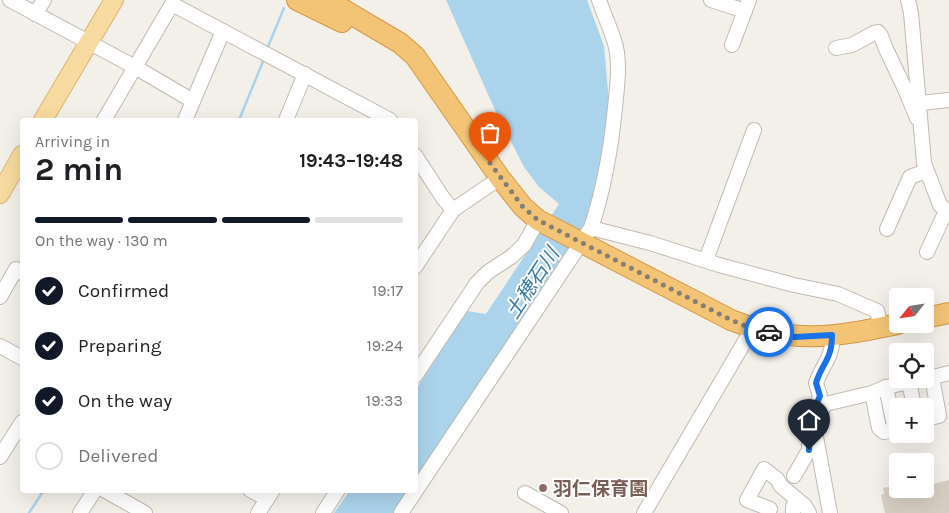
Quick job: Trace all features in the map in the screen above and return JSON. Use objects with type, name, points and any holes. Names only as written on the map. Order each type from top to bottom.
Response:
[{"type":"highway","points":[[297,0],[394,50],[428,76]]},
{"type":"highway","points":[[327,0],[400,43],[415,56],[500,178],[523,207],[540,221],[584,237],[731,320],[750,328],[795,337],[832,335],[889,326]]},
{"type":"highway","points":[[934,316],[949,313]]},
{"type":"main road","points":[[45,118],[114,0]]},
{"type":"main road","points":[[0,194],[20,159]]},
{"type":"street","points":[[10,0],[89,44],[136,67],[193,100]]},
{"type":"street","points":[[35,14],[44,0]]},
{"type":"street","points":[[418,487],[584,237],[600,200],[613,131],[618,69],[616,47],[599,0]]},
{"type":"street","points":[[711,0],[747,6],[732,45]]},
{"type":"street","points":[[908,0],[920,103],[924,163],[940,205],[947,212],[927,252]]},
{"type":"street","points":[[105,118],[172,4],[386,118]]},
{"type":"street","points":[[186,118],[223,31]]},
{"type":"street","points":[[836,48],[852,45],[874,32],[878,32],[882,36],[913,110],[921,123]]},
{"type":"street","points":[[287,118],[305,74]]},
{"type":"street","points":[[920,103],[949,100]]},
{"type":"street","points":[[706,260],[754,130]]},
{"type":"street","points":[[418,160],[453,210]]},
{"type":"street","points":[[887,228],[910,177],[926,171]]},
{"type":"street","points":[[418,262],[453,210],[500,178]]},
{"type":"street","points":[[418,372],[477,283],[488,272],[512,257],[524,245],[540,221]]},
{"type":"street","points":[[584,237],[650,243],[794,286],[838,294],[877,311],[889,326]]},
{"type":"street","points":[[0,297],[20,267]]},
{"type":"street","points":[[644,513],[748,336],[750,328]]},
{"type":"street","points":[[794,476],[809,450],[810,419],[820,396],[816,383],[830,357],[832,335]]},
{"type":"street","points":[[0,346],[20,357]]},
{"type":"street","points":[[934,376],[949,373]]},
{"type":"street","points":[[830,513],[820,460],[816,424],[825,404],[872,393],[889,386]]},
{"type":"street","points":[[886,387],[889,400]]},
{"type":"street","points":[[872,393],[879,428],[884,432],[889,431]]},
{"type":"street","points":[[934,400],[939,416],[934,417]]},
{"type":"street","points":[[934,421],[949,417]]},
{"type":"street","points":[[0,457],[6,434],[20,424]]},
{"type":"street","points":[[776,494],[769,511],[747,500],[764,469],[777,479],[781,486],[805,506],[810,513]]},
{"type":"street","points":[[80,513],[94,493]]},
{"type":"street","points":[[109,493],[145,513]]},
{"type":"street","points":[[323,513],[336,493]]},
{"type":"street","points":[[401,513],[414,493]]},
{"type":"street","points":[[524,493],[560,513]]},
{"type":"street","points":[[258,513],[270,495]]},
{"type":"street","points":[[793,513],[796,498]]},
{"type":"water","name":"土穂石川","points":[[446,0],[587,0],[604,46],[609,102],[600,178],[586,224],[418,478],[418,386],[467,311],[486,314],[559,204],[539,187],[524,167],[495,110]]},
{"type":"water","points":[[348,493],[409,493],[396,513],[334,513]]},
{"type":"building","points":[[949,480],[949,513],[885,513],[881,495],[884,494],[883,488],[889,487],[889,498],[934,498],[934,484]]},
{"type":"waterway","points":[[267,49],[284,8]]},
{"type":"waterway","points":[[240,118],[264,59]]},
{"type":"waterway","points":[[29,513],[42,493]]},
{"type":"way so far","points":[[490,163],[523,207],[538,220],[731,320],[750,328],[769,332]]},
{"type":"place","name":"羽仁保育園","points":[[543,488]]},
{"type":"route","points":[[769,332],[795,337],[832,335],[830,357],[816,383],[820,400],[810,419],[809,450]]}]
